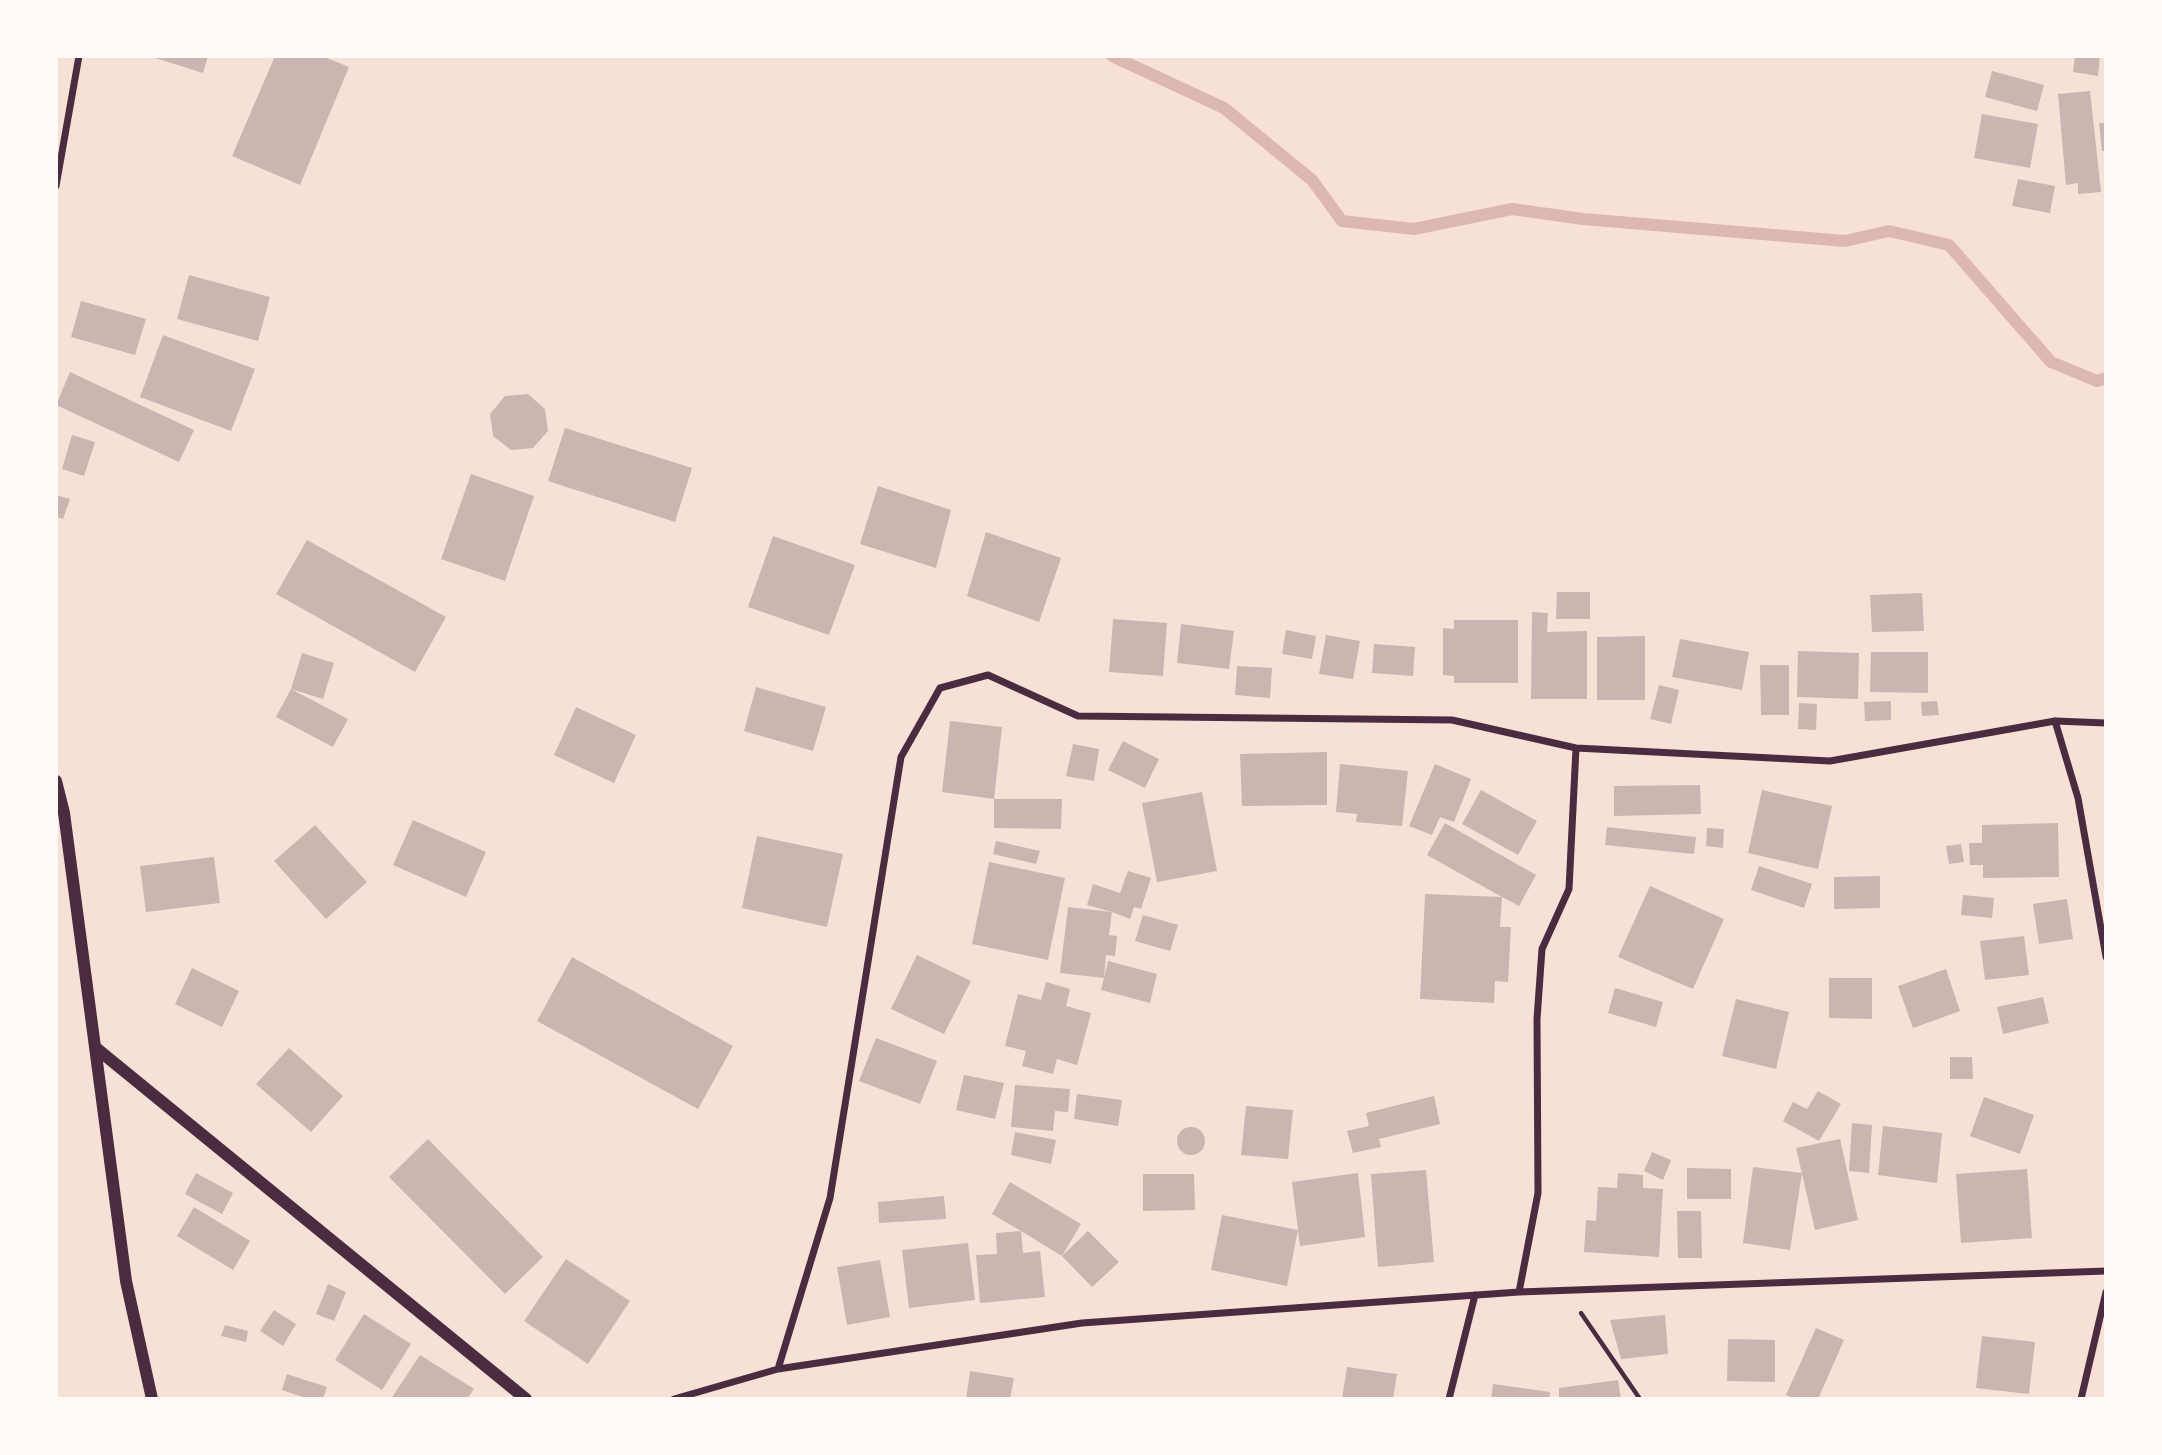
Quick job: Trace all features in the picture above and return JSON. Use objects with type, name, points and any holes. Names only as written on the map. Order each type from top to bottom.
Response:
[{"type":"street","points":[[56,186],[79,56]]},
{"type":"street","points":[[778,1369],[830,1198],[901,757],[940,688],[988,675],[1078,716],[1452,720],[1576,748],[1830,761],[2055,721],[2106,723]]},
{"type":"street","points":[[2055,721],[2078,799],[2106,957]]},
{"type":"street","points":[[1519,1292],[1538,1193],[1537,1019],[1542,948],[1569,889],[1576,748]]},
{"type":"street","points":[[56,781],[64,813],[126,1281],[152,1399]]},
{"type":"street","points":[[96,1048],[526,1399]]},
{"type":"street","points":[[674,1399],[778,1369],[1082,1323],[1519,1292],[2106,1270]]},
{"type":"street","points":[[2081,1399],[2106,1292]]},
{"type":"street","points":[[1448,1399],[1475,1295]]},
{"type":"path","points":[[1565,1290],[1640,1399]]},
{"type":"building","points":[[149,56],[208,56],[203,73]]},
{"type":"building","points":[[275,56],[322,56],[349,67],[300,185],[232,156]]},
{"type":"building","points":[[2075,56],[2100,56],[2098,76],[2073,72]]},
{"type":"building","points":[[1992,71],[2044,85],[2037,111],[1985,97]]},
{"type":"building","points":[[2090,91],[2101,192],[2078,194],[2078,183],[2066,185],[2058,94]]},
{"type":"building","points":[[1982,114],[2038,124],[2030,168],[1974,158]]},
{"type":"building","points":[[2099,123],[2106,123],[2106,151],[2102,151]]},
{"type":"building","points":[[2018,179],[2055,186],[2050,213],[2012,206]]},
{"type":"building","points":[[189,275],[270,297],[258,341],[177,319]]},
{"type":"building","points":[[81,301],[146,319],[135,355],[71,337]]},
{"type":"building","points":[[163,335],[255,369],[231,431],[140,397]]},
{"type":"building","points":[[70,372],[194,430],[179,462],[56,405]]},
{"type":"building","points":[[528,394],[545,409],[548,431],[533,448],[511,450],[493,436],[490,414],[505,396]]},
{"type":"building","points":[[565,428],[692,468],[675,522],[548,481]]},
{"type":"building","points":[[72,435],[95,442],[84,476],[62,469]]},
{"type":"building","points":[[471,474],[534,496],[505,581],[441,559]]},
{"type":"building","points":[[878,486],[951,510],[936,568],[860,544]]},
{"type":"building","points":[[56,495],[70,499],[63,519],[56,517]]},
{"type":"building","points":[[986,532],[1061,558],[1039,622],[967,596]]},
{"type":"building","points":[[773,536],[855,565],[829,635],[748,607]]},
{"type":"building","points":[[307,540],[446,617],[415,672],[276,594]]},
{"type":"building","points":[[1557,592],[1590,592],[1590,619],[1556,619]]},
{"type":"building","points":[[1922,593],[1924,631],[1872,632],[1870,595]]},
{"type":"building","points":[[1532,612],[1548,613],[1547,632],[1587,631],[1587,699],[1531,699]]},
{"type":"building","points":[[1113,619],[1167,623],[1163,676],[1109,672]]},
{"type":"building","points":[[1454,620],[1518,620],[1518,683],[1454,683],[1454,676],[1443,675],[1443,628],[1454,629]]},
{"type":"building","points":[[1181,624],[1234,631],[1229,669],[1177,663]]},
{"type":"building","points":[[1286,630],[1316,636],[1312,659],[1282,654]]},
{"type":"building","points":[[1326,635],[1360,641],[1353,679],[1319,674]]},
{"type":"building","points":[[1645,636],[1645,700],[1597,700],[1597,637]]},
{"type":"building","points":[[1680,639],[1749,652],[1742,690],[1672,677]]},
{"type":"building","points":[[1374,644],[1415,647],[1413,676],[1372,673]]},
{"type":"building","points":[[1798,651],[1859,653],[1858,699],[1797,697]]},
{"type":"building","points":[[1871,652],[1928,652],[1928,693],[1870,692]]},
{"type":"building","points":[[302,653],[334,663],[323,699],[291,689]]},
{"type":"building","points":[[1760,665],[1789,665],[1789,715],[1761,715]]},
{"type":"building","points":[[1237,666],[1272,668],[1270,698],[1235,695]]},
{"type":"building","points":[[1659,685],[1679,690],[1671,724],[1650,719]]},
{"type":"building","points":[[756,687],[826,707],[813,751],[744,731]]},
{"type":"building","points":[[291,689],[348,719],[333,747],[276,717]]},
{"type":"building","points":[[1891,701],[1891,720],[1865,721],[1864,702]]},
{"type":"building","points":[[1937,701],[1939,715],[1922,716],[1921,702]]},
{"type":"building","points":[[1799,703],[1817,704],[1816,730],[1798,729]]},
{"type":"building","points":[[576,707],[636,735],[614,783],[554,755]]},
{"type":"building","points":[[950,721],[1002,727],[994,799],[942,792]]},
{"type":"building","points":[[1123,741],[1159,759],[1145,788],[1108,770]]},
{"type":"building","points":[[1073,744],[1099,749],[1094,781],[1066,776]]},
{"type":"building","points":[[1327,752],[1327,805],[1242,806],[1240,754]]},
{"type":"building","points":[[1340,764],[1408,771],[1402,826],[1356,822],[1357,814],[1336,812]]},
{"type":"building","points":[[1435,764],[1471,779],[1454,822],[1440,817],[1432,835],[1409,826]]},
{"type":"building","points":[[1700,785],[1701,814],[1614,816],[1614,786]]},
{"type":"building","points":[[1481,790],[1537,821],[1518,855],[1462,824]]},
{"type":"building","points":[[1762,790],[1832,806],[1818,869],[1748,853]]},
{"type":"building","points":[[1202,792],[1217,871],[1157,882],[1142,803]]},
{"type":"building","points":[[994,799],[1062,799],[1061,829],[994,828]]},
{"type":"building","points":[[413,820],[486,852],[466,897],[393,865]]},
{"type":"building","points":[[1445,823],[1536,875],[1519,906],[1427,855]]},
{"type":"building","points":[[2058,823],[2059,877],[1983,878],[1983,865],[1970,865],[1969,843],[1982,843],[1982,825]]},
{"type":"building","points":[[315,825],[367,882],[326,919],[274,861]]},
{"type":"building","points":[[1607,827],[1696,837],[1694,854],[1605,845]]},
{"type":"building","points":[[1707,828],[1724,829],[1723,848],[1706,846]]},
{"type":"building","points":[[757,836],[843,854],[827,927],[742,908]]},
{"type":"building","points":[[996,841],[1040,851],[1036,864],[993,854]]},
{"type":"building","points":[[1961,844],[1964,862],[1949,864],[1946,846]]},
{"type":"building","points":[[214,857],[220,903],[146,912],[140,866]]},
{"type":"building","points":[[989,862],[1065,878],[1048,960],[972,944]]},
{"type":"building","points":[[1759,866],[1812,884],[1804,908],[1751,890]]},
{"type":"building","points":[[1128,871],[1151,878],[1141,909],[1134,907],[1130,919],[1087,905],[1093,884],[1120,893]]},
{"type":"building","points":[[1880,876],[1880,908],[1834,909],[1834,877]]},
{"type":"building","points":[[1650,886],[1724,919],[1693,989],[1618,957]]},
{"type":"building","points":[[1425,894],[1502,897],[1500,927],[1511,927],[1508,982],[1495,981],[1494,1003],[1420,999]]},
{"type":"building","points":[[1963,895],[1994,898],[1992,918],[1961,915]]},
{"type":"building","points":[[2067,899],[2073,939],[2039,944],[2033,904]]},
{"type":"building","points":[[1068,907],[1112,912],[1109,935],[1117,936],[1115,956],[1106,955],[1104,978],[1060,973]]},
{"type":"building","points":[[1143,915],[1178,925],[1170,951],[1135,941]]},
{"type":"building","points":[[2024,936],[2029,975],[1985,980],[1980,941]]},
{"type":"building","points":[[917,955],[971,981],[944,1034],[891,1009]]},
{"type":"building","points":[[572,957],[733,1046],[698,1109],[537,1021]]},
{"type":"building","points":[[1108,961],[1157,974],[1150,1003],[1101,990]]},
{"type":"building","points":[[192,968],[239,991],[222,1027],[175,1004]]},
{"type":"building","points":[[1946,969],[1960,1011],[1913,1028],[1898,986]]},
{"type":"building","points":[[1829,978],[1872,978],[1872,1019],[1829,1018]]},
{"type":"building","points":[[1046,982],[1070,989],[1066,1006],[1091,1013],[1077,1065],[1057,1059],[1053,1074],[1022,1066],[1026,1051],[1005,1046],[1018,994],[1041,1000]]},
{"type":"building","points":[[1615,988],[1663,1002],[1656,1027],[1608,1013]]},
{"type":"building","points":[[2043,997],[2049,1023],[2003,1034],[1997,1007]]},
{"type":"building","points":[[1736,999],[1789,1012],[1776,1069],[1722,1056]]},
{"type":"building","points":[[876,1038],[937,1061],[920,1104],[859,1081]]},
{"type":"building","points":[[289,1048],[343,1096],[311,1132],[256,1084]]},
{"type":"building","points":[[1950,1057],[1972,1057],[1973,1079],[1950,1079]]},
{"type":"building","points":[[964,1075],[1004,1083],[995,1119],[956,1110]]},
{"type":"building","points":[[1015,1085],[1070,1089],[1068,1112],[1055,1111],[1053,1131],[1011,1127]]},
{"type":"building","points":[[1818,1091],[1841,1104],[1819,1141],[1783,1121],[1793,1102],[1807,1109]]},
{"type":"building","points":[[1077,1094],[1122,1100],[1118,1126],[1074,1119]]},
{"type":"building","points":[[1434,1096],[1440,1124],[1379,1139],[1381,1147],[1353,1153],[1347,1131],[1369,1126],[1366,1113]]},
{"type":"building","points":[[1984,1097],[2034,1115],[2020,1154],[1970,1136]]},
{"type":"building","points":[[1246,1106],[1293,1110],[1288,1159],[1241,1155]]},
{"type":"building","points":[[1852,1123],[1872,1125],[1869,1173],[1849,1171]]},
{"type":"building","points":[[1883,1126],[1942,1133],[1937,1183],[1878,1175]]},
{"type":"building","points":[[1191,1127],[1201,1131],[1205,1141],[1201,1151],[1191,1155],[1181,1151],[1177,1141],[1181,1131]]},
{"type":"building","points":[[1015,1132],[1056,1140],[1051,1164],[1011,1155]]},
{"type":"building","points":[[428,1139],[543,1257],[505,1294],[389,1177]]},
{"type":"building","points":[[1840,1139],[1858,1220],[1815,1230],[1796,1148]]},
{"type":"building","points":[[1652,1152],[1671,1160],[1663,1180],[1644,1171]]},
{"type":"building","points":[[1753,1167],[1802,1173],[1790,1250],[1743,1243]]},
{"type":"building","points":[[1687,1168],[1731,1169],[1731,1199],[1687,1199]]},
{"type":"building","points":[[2027,1169],[2032,1238],[1961,1243],[1956,1174]]},
{"type":"building","points":[[1426,1170],[1434,1262],[1378,1267],[1371,1174]]},
{"type":"building","points":[[196,1173],[233,1193],[222,1214],[185,1194]]},
{"type":"building","points":[[1358,1173],[1365,1237],[1300,1246],[1292,1182]]},
{"type":"building","points":[[1618,1173],[1643,1175],[1643,1188],[1663,1189],[1659,1257],[1584,1252],[1586,1220],[1596,1221],[1598,1187],[1617,1188]]},
{"type":"building","points":[[1143,1174],[1194,1174],[1195,1210],[1143,1211]]},
{"type":"building","points":[[1010,1182],[1081,1224],[1062,1256],[992,1214]]},
{"type":"building","points":[[944,1196],[946,1219],[879,1223],[878,1202]]},
{"type":"building","points":[[194,1207],[250,1241],[233,1270],[177,1236]]},
{"type":"building","points":[[1677,1211],[1701,1211],[1702,1258],[1678,1258]]},
{"type":"building","points":[[1222,1215],[1298,1230],[1287,1286],[1211,1270]]},
{"type":"building","points":[[1021,1231],[1023,1253],[1040,1251],[1045,1297],[980,1303],[976,1255],[997,1254],[996,1233]]},
{"type":"building","points":[[1088,1231],[1119,1262],[1092,1287],[1062,1256]]},
{"type":"building","points":[[968,1243],[975,1300],[909,1308],[902,1250]]},
{"type":"building","points":[[566,1259],[630,1301],[588,1364],[524,1321]]},
{"type":"building","points":[[880,1260],[890,1317],[847,1325],[837,1267]]},
{"type":"building","points":[[328,1284],[346,1292],[334,1321],[316,1314]]},
{"type":"building","points":[[274,1310],[296,1324],[283,1346],[260,1331]]},
{"type":"building","points":[[364,1314],[411,1344],[382,1390],[335,1360]]},
{"type":"building","points":[[1665,1315],[1668,1354],[1621,1359],[1610,1320]]},
{"type":"building","points":[[225,1325],[248,1331],[246,1342],[221,1336]]},
{"type":"building","points":[[1816,1328],[1844,1340],[1818,1399],[1795,1399],[1786,1395]]},
{"type":"building","points":[[1982,1336],[2035,1342],[2029,1394],[1976,1388]]},
{"type":"building","points":[[1728,1339],[1775,1340],[1775,1382],[1727,1381]]},
{"type":"building","points":[[420,1355],[474,1389],[467,1399],[391,1399]]},
{"type":"building","points":[[1347,1367],[1397,1374],[1393,1399],[1342,1399]]},
{"type":"building","points":[[970,1371],[1014,1378],[1010,1399],[966,1399]]},
{"type":"building","points":[[287,1374],[327,1387],[323,1399],[309,1399],[282,1390]]},
{"type":"building","points":[[1618,1380],[1621,1399],[1559,1399],[1559,1388]]},
{"type":"building","points":[[1493,1384],[1550,1392],[1549,1399],[1491,1399]]},
{"type":"waterway","points":[[1112,56],[1224,108],[1312,180],[1342,221],[1414,229],[1512,209],[1583,219],[1845,241],[1889,231],[1949,245],[2051,362],[2097,381],[2106,378]]}]
